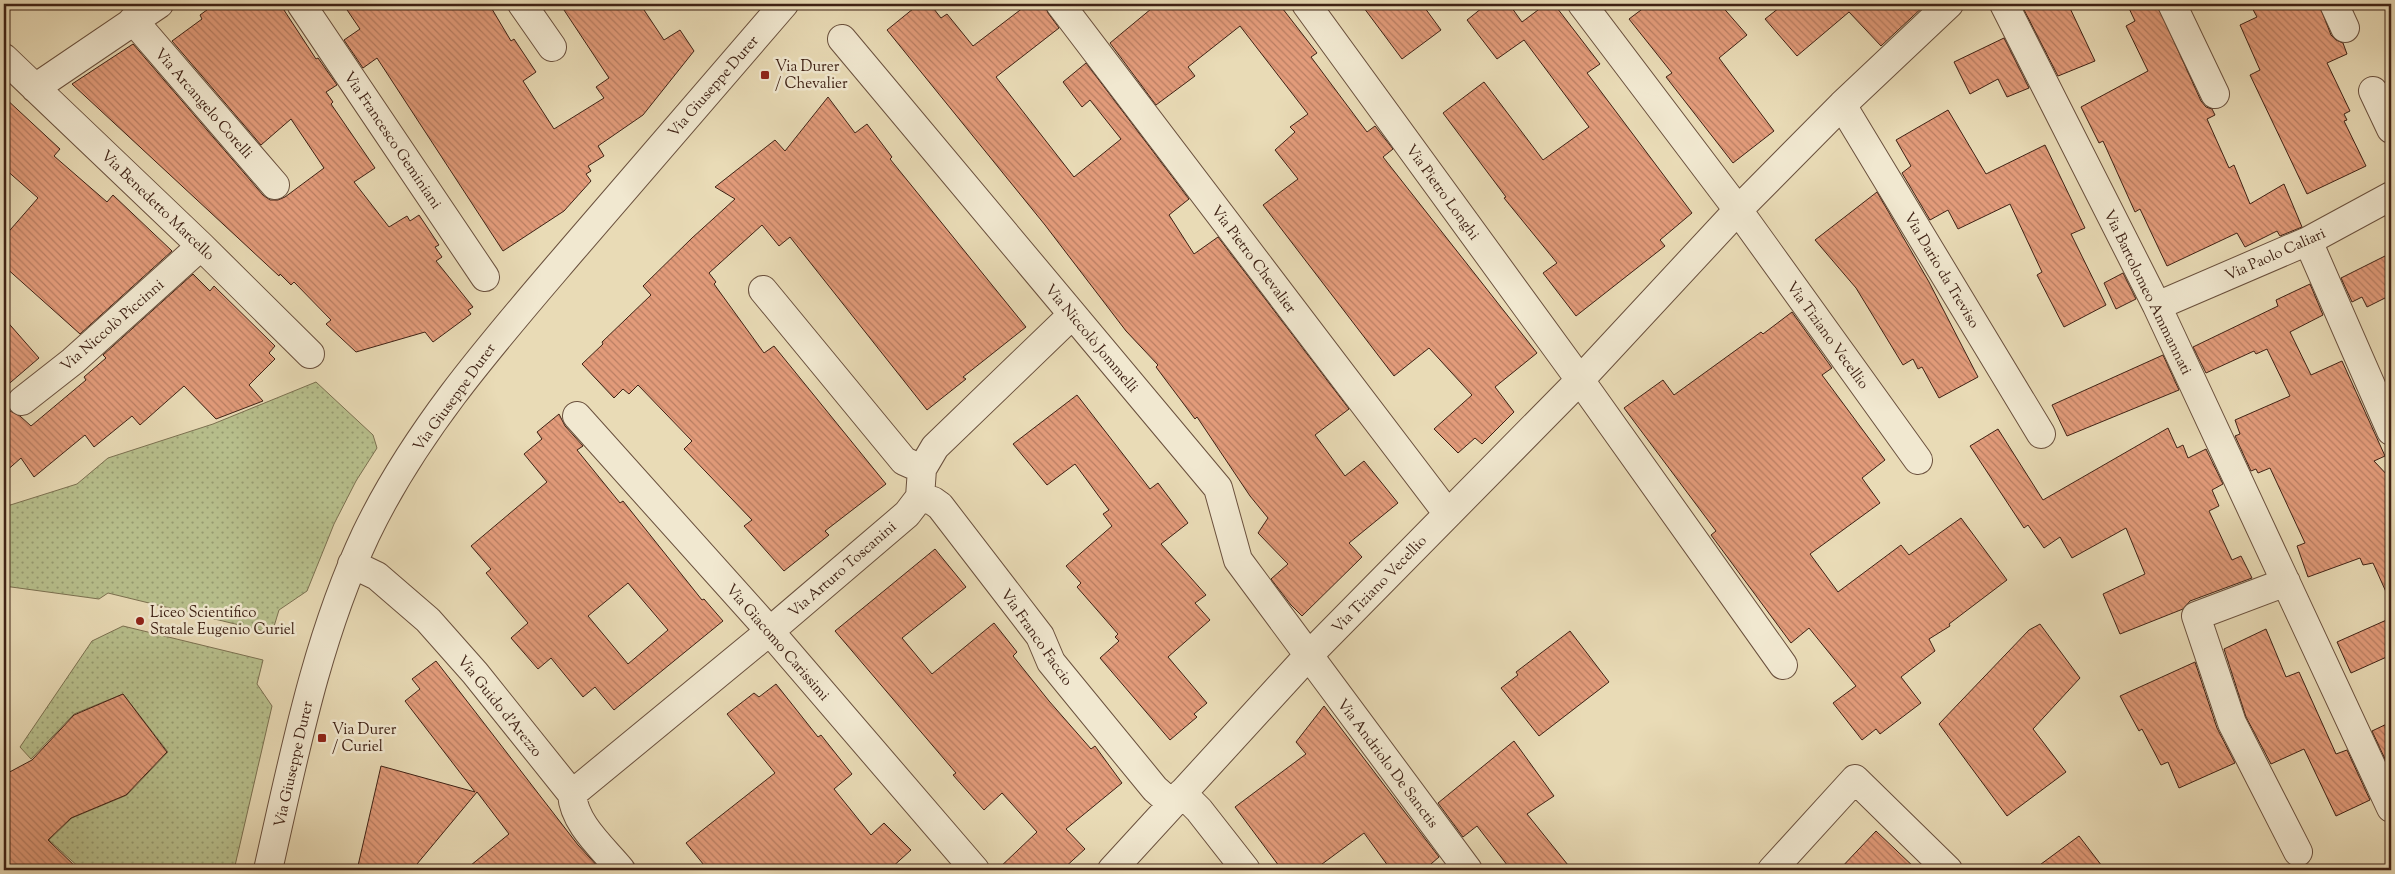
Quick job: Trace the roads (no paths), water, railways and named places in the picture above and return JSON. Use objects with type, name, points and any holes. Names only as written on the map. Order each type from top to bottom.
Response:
[{"type":"street","points":[[35,88],[159,4]]},
{"type":"street","name":"Via Francesco Geminiani","points":[[301,4],[486,277]]},
{"type":"street","points":[[522,4],[552,47]]},
{"type":"street","name":"Via Giuseppe Durer","points":[[268,870],[310,689],[352,564],[367,532],[402,471],[461,382],[784,4]]},
{"type":"street","name":"Via Pietro Chevalier","points":[[1060,4],[1448,514]]},
{"type":"street","name":"Via Pietro Longhi","points":[[1306,4],[1580,380]]},
{"type":"street","points":[[1582,4],[1738,210]]},
{"type":"street","name":"Via Tiziano Vecellio","points":[[1112,870],[1308,656],[1580,380],[1738,210],[1842,105],[1950,4]]},
{"type":"street","name":"Via Bartolomeo Ammannati","points":[[2004,4],[2157,306],[2391,808]]},
{"type":"street","points":[[2172,4],[2215,94]]},
{"type":"street","points":[[2334,4],[2345,28]]},
{"type":"street","name":"Via Arcangelo Corelli","points":[[133,20],[275,185]]},
{"type":"street","name":"Via Niccolò Jommelli","points":[[842,39],[1218,488],[1238,560],[1308,656]]},
{"type":"street","name":"Via Benedetto Marcello","points":[[7,68],[35,88],[201,246],[310,354]]},
{"type":"street","points":[[2373,90],[2391,129]]},
{"type":"street","name":"Via Dario da Treviso","points":[[1842,105],[2042,434]]},
{"type":"street","name":"Via Paolo Caliari","points":[[2157,306],[2308,241],[2391,196]]},
{"type":"street","name":"Via Tiziano Vecellio","points":[[1738,210],[1918,460]]},
{"type":"street","points":[[2308,241],[2391,431]]},
{"type":"street","name":"Via Niccolò Piccinni","points":[[22,401],[73,361],[201,246]]},
{"type":"street","points":[[763,290],[904,461],[922,468]]},
{"type":"street","points":[[920,497],[922,468],[935,447],[1072,315]]},
{"type":"street","points":[[1580,380],[1783,665]]},
{"type":"street","name":"Via Giacomo Carissimi","points":[[577,416],[770,631],[975,870]]},
{"type":"street","name":"Via Arturo Toscanini","points":[[572,794],[770,631],[907,514],[920,497]]},
{"type":"street","name":"Via Franco Faccio","points":[[920,497],[933,501],[940,506],[1040,636],[1051,662],[1155,789],[1177,798]]},
{"type":"street","name":"Via Guido d'Arezzo","points":[[352,564],[377,576],[428,620],[475,674],[572,794],[573,807],[579,819],[621,870]]},
{"type":"street","points":[[2286,582],[2196,616],[2232,723],[2298,852]]},
{"type":"street","name":"Via Andriolo De Sanctis","points":[[1308,656],[1468,870]]},
{"type":"street","points":[[1772,870],[1856,779],[1948,870]]},
{"type":"street","points":[[1177,798],[1199,810],[1246,870]]},
{"type":"place","name":"Via Durer / Chevalier","points":[[765,75]]},
{"type":"place","name":"Liceo Scientifico Statale Eugenio Curiel","points":[[140,621]]},
{"type":"place","name":"Via Durer / Curiel","points":[[322,738]]}]
